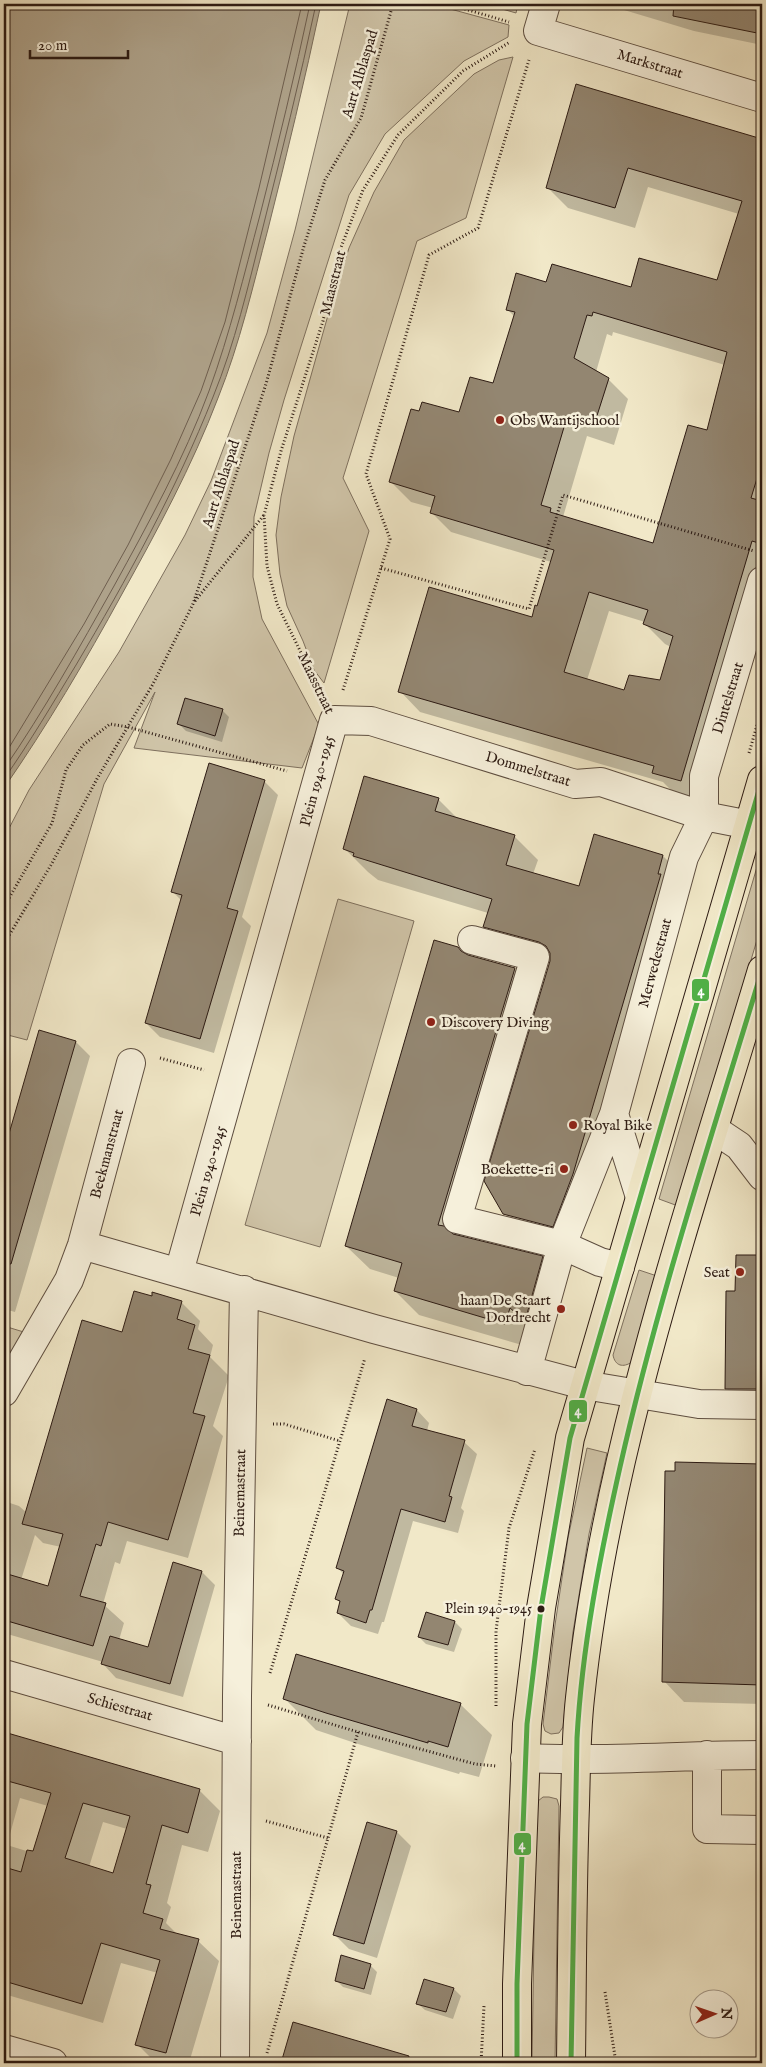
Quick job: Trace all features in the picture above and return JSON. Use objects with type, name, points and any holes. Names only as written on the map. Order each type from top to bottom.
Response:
[{"type":"main road","points":[[517,2063],[517,1984],[525,1758],[541,1608],[570,1438],[762,780]]},
{"type":"main road","points":[[571,2063],[576,1761],[579,1699],[597,1575],[636,1394],[762,970]]},
{"type":"street","points":[[538,31],[546,4]]},
{"type":"street","name":"Markstraat","points":[[538,31],[762,98]]},
{"type":"street","name":"Dintelstraat","points":[[704,816],[704,776],[762,581]]},
{"type":"street","name":"Plein 1940-1945","points":[[179,1272],[334,720]]},
{"type":"street","name":"Dommelstraat","points":[[334,720],[371,722],[575,784],[601,782],[704,816],[750,825]]},
{"type":"street","name":"Merwedestraat","points":[[562,1245],[614,1114],[684,857],[704,816]]},
{"type":"street","points":[[472,940],[535,957],[457,1219],[562,1245],[600,1262],[620,1267]]},
{"type":"street","name":"Beekmanstraat","points":[[4,1392],[70,1280],[82,1245],[131,1062]]},
{"type":"street","points":[[614,1114],[640,1197]]},
{"type":"street","points":[[715,1130],[739,1146],[762,1176]]},
{"type":"street","points":[[82,1245],[584,1386],[699,1404],[762,1405]]},
{"type":"street","points":[[528,1370],[562,1245]]},
{"type":"street","name":"Beinemastraat","points":[[234,2063],[237,1696],[244,1290]]},
{"type":"street","name":"Schiestraat","points":[[4,1674],[237,1741]]},
{"type":"street","points":[[525,1758],[576,1761],[707,1755],[762,1755]]},
{"type":"street","points":[[707,1755],[707,1829],[762,1830]]},
{"type":"street","points":[[4,2049],[53,2063]]},
{"type":"path","name":"Aart Alblaspad","points":[[4,944],[153,684],[193,604],[266,384],[304,246],[325,180],[361,118],[393,4]]},
{"type":"path","points":[[448,4],[538,31]]},
{"type":"path","name":"Maasstraat","points":[[334,720],[277,604],[267,566],[264,515],[281,451],[323,321],[337,258],[363,190],[398,135],[463,71],[508,42],[538,31]]},
{"type":"path","name":"Maasstraat","points":[[334,720],[390,539],[366,474],[429,255],[478,228],[538,31]]},
{"type":"path","points":[[381,568],[529,609],[563,495],[762,553]]},
{"type":"path","points":[[193,604],[264,515]]},
{"type":"path","points":[[4,907],[52,823],[66,770],[83,745],[110,724],[128,727],[318,779]]},
{"type":"path","points":[[131,1062],[144,1054],[234,1079]]},
{"type":"path","points":[[270,1674],[374,1328]]},
{"type":"path","points":[[242,1422],[284,1424],[340,1441]]},
{"type":"path","points":[[237,1696],[475,1764],[496,1766]]},
{"type":"path","points":[[267,2054],[358,1732]]},
{"type":"path","points":[[236,1820],[268,1821],[328,1838]]},
{"type":"shaded area","points":[[350,4],[432,4],[509,25],[508,37],[464,61],[385,134],[349,195],[269,453],[254,517],[253,577],[262,619],[319,725],[302,768],[134,748],[155,692],[104,784],[27,1040],[4,1034],[4,838],[29,790],[119,652],[185,535],[211,481],[267,333],[295,230]]},
{"type":"shaded area","points":[[485,4],[518,4],[516,13]]},
{"type":"shaded area","points":[[513,57],[466,218],[417,241],[343,478],[369,531],[324,683],[314,670],[287,606],[280,574],[276,535],[281,497],[294,436],[330,308],[349,248],[374,192],[404,140],[474,74],[499,60]]},
{"type":"shaded area","points":[[762,850],[762,923],[678,1206],[659,1199]]},
{"type":"shaded area","points":[[338,899],[414,921],[320,1247],[245,1225]]},
{"type":"shaded area","points":[[639,1270],[657,1276],[632,1362],[620,1365],[616,1362],[613,1355]]},
{"type":"shaded area","points":[[4,1326],[27,1333],[4,1368]]},
{"type":"shaded area","points":[[587,1448],[607,1453],[589,1534],[573,1632],[563,1727],[559,1733],[551,1734],[545,1731],[543,1724],[555,1625],[568,1538]]},
{"type":"shaded area","points":[[543,1797],[557,1799],[559,1806],[555,2063],[532,2063],[536,1806]]},
{"type":"water","points":[[4,4],[321,4],[289,145],[240,335],[208,423],[173,498],[108,619],[51,717],[4,788]]},
{"type":"building","points":[[674,4],[762,4],[762,34],[673,16]]},
{"type":"building","points":[[576,84],[762,139],[762,462],[751,498],[762,501],[762,544],[752,541],[681,781],[652,773],[654,766],[398,692],[429,587],[532,617],[554,550],[430,513],[435,496],[389,482],[411,409],[419,411],[422,402],[459,412],[470,377],[493,383],[515,312],[506,310],[516,273],[546,282],[552,264],[631,287],[639,258],[717,280],[742,201],[628,168],[615,208],[546,188]],"holes":[[[593,312],[727,352],[707,430],[688,425],[653,543],[550,512],[551,508],[541,505],[567,417],[594,425],[609,378],[574,358],[587,315],[592,316]],[[589,592],[648,610],[643,624],[673,636],[660,680],[629,675],[624,690],[564,672]]]},
{"type":"building","points":[[185,698],[223,709],[215,736],[177,724]]},
{"type":"building","points":[[209,763],[265,780],[227,908],[238,911],[200,1039],[145,1023],[182,895],[171,892]]},
{"type":"building","points":[[364,776],[439,798],[435,811],[515,835],[506,865],[579,886],[594,834],[663,855],[658,874],[661,874],[573,1174],[553,1227],[503,1214],[484,1181],[550,961],[550,953],[546,946],[539,942],[483,927],[492,899],[353,856],[354,853],[343,849]]},
{"type":"building","points":[[434,940],[458,947],[468,955],[515,968],[438,1225],[444,1226],[453,1234],[543,1256],[525,1321],[510,1308],[505,1324],[394,1291],[402,1263],[345,1246]]},
{"type":"building","points":[[39,1030],[76,1041],[11,1264],[4,1263],[4,1151]]},
{"type":"building","points":[[736,1255],[762,1255],[762,1389],[725,1389],[726,1291],[735,1291]]},
{"type":"building","points":[[134,1291],[152,1296],[152,1292],[182,1301],[177,1319],[195,1325],[188,1349],[210,1355],[193,1413],[205,1416],[168,1540],[108,1522],[101,1546],[96,1544],[80,1596],[106,1603],[93,1646],[4,1620],[4,1573],[48,1586],[63,1534],[22,1524],[82,1320],[122,1332]]},
{"type":"building","points":[[387,1399],[417,1409],[412,1426],[465,1440],[449,1496],[452,1497],[445,1522],[401,1509],[372,1610],[370,1610],[366,1623],[337,1613],[340,1601],[335,1599],[344,1571],[336,1568]]},
{"type":"building","points":[[675,1462],[762,1464],[762,1685],[662,1682],[665,1471],[675,1471]]},
{"type":"building","points":[[173,1562],[202,1571],[170,1684],[101,1664],[110,1636],[148,1647]]},
{"type":"building","points":[[426,1612],[455,1621],[448,1645],[418,1637]]},
{"type":"building","points":[[296,1654],[461,1703],[448,1747],[428,1741],[428,1743],[283,1699]]},
{"type":"building","points":[[4,1732],[200,1789],[188,1833],[162,1825],[146,1884],[151,1885],[143,1913],[163,1919],[160,1929],[199,1939],[166,2053],[135,2045],[160,1960],[101,1943],[82,2004],[4,1981],[4,1867],[21,1872],[27,1850],[33,1851],[51,1793],[4,1780]],"holes":[[[83,1803],[130,1816],[113,1873],[65,1858]]]},
{"type":"building","points":[[367,1822],[397,1831],[364,1944],[333,1935]]},
{"type":"building","points":[[341,1955],[371,1964],[364,1989],[335,1981]]},
{"type":"building","points":[[424,1979],[454,1988],[446,2012],[416,2004]]},
{"type":"building","points":[[293,2022],[409,2056],[408,2063],[281,2063]]},
{"type":"transit line","name":"4","points":[[517,2063],[517,1984],[527,1724],[541,1608],[570,1438],[762,780]]},
{"type":"transit line","name":"4","points":[[571,2063],[577,1738],[579,1704],[593,1602],[620,1467],[651,1342],[686,1217],[762,970]]},
{"type":"place","name":"Obs Wantijschool","points":[[500,420]]},
{"type":"place","name":"Discovery Diving","points":[[431,1022]]},
{"type":"place","name":"Royal Bike","points":[[573,1125]]},
{"type":"place","name":"Boekette-ri","points":[[564,1169]]},
{"type":"place","name":"Seat","points":[[740,1272]]},
{"type":"place","name":"haan De Staart Dordrecht","points":[[561,1309]]},
{"type":"place","name":"Plein 1940-1945","points":[[541,1609]]}]
